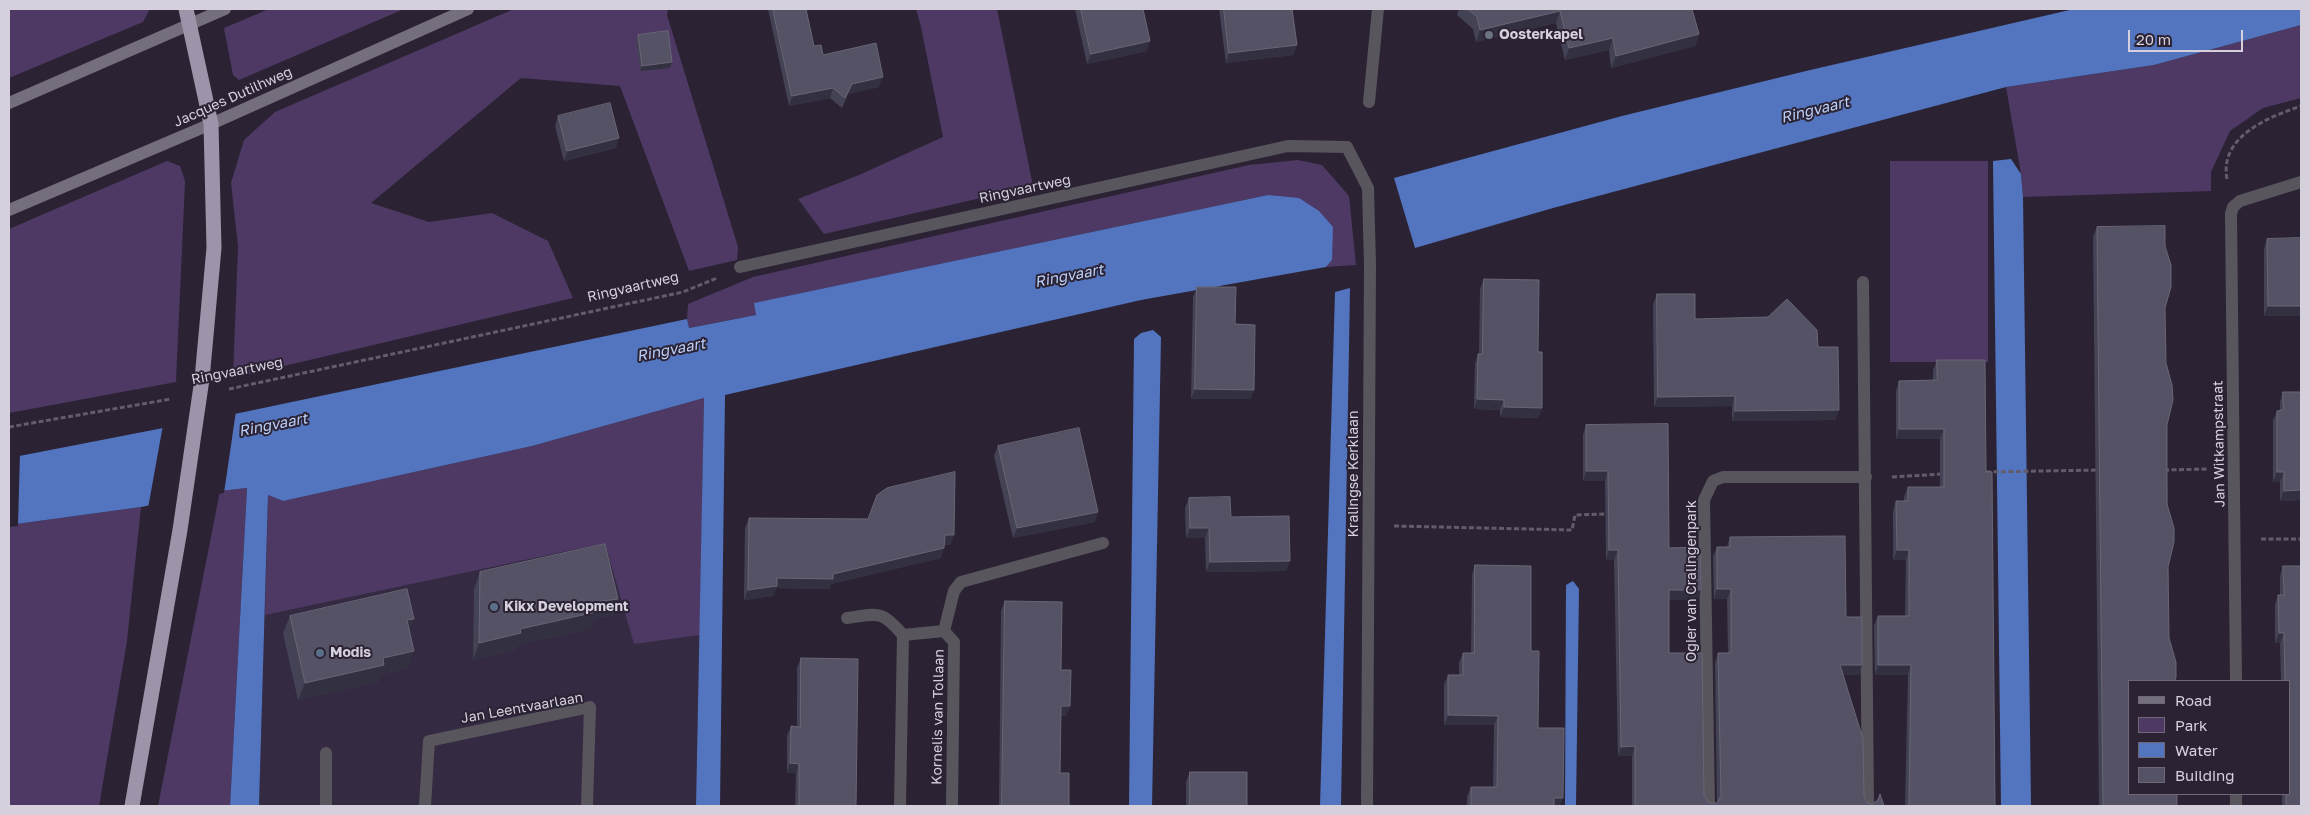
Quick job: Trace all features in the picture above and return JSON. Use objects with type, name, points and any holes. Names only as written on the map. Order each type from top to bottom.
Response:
[{"type":"highway","points":[[132,806],[180,530],[202,379],[214,248],[211,124],[186,9]]},
{"type":"main road","points":[[9,102],[225,9]]},
{"type":"main road","name":"Jacques Dutilhweg","points":[[9,210],[211,124],[468,9]]},
{"type":"street","points":[[1369,102],[1378,9]]},
{"type":"street","name":"Ringvaartweg","points":[[740,267],[1288,146],[1347,147]]},
{"type":"street","name":"Kralingse Kerklaan","points":[[1347,147],[1368,188],[1370,265],[1367,806]]},
{"type":"street","points":[[2233,207],[2240,201],[2261,193],[2301,182]]},
{"type":"street","name":"Jan Witkampstraat","points":[[2233,207],[2231,214],[2236,539],[2236,680]]},
{"type":"street","points":[[1863,282],[1868,806]]},
{"type":"street","name":"Ogier van Cralingenpark","points":[[1709,806],[1704,500],[1708,489],[1713,480],[1723,477],[1866,477]]},
{"type":"street","name":"Kornelis van Tollaan","points":[[944,631],[954,591],[961,582],[1103,543]]},
{"type":"street","points":[[847,618],[880,614],[889,619],[903,634],[900,806]]},
{"type":"street","name":"Kornelis van Tollaan","points":[[903,634],[944,631]]},
{"type":"street","name":"Kornelis van Tollaan","points":[[944,631],[954,642],[952,806]]},
{"type":"street","name":"Jan Leentvaarlaan","points":[[425,806],[429,741],[590,708],[587,806]]},
{"type":"street","points":[[326,753],[326,806]]},
{"type":"path","points":[[2233,207],[2226,171],[2235,143],[2247,131],[2276,114],[2301,106]]},
{"type":"path","name":"Ringvaartweg","points":[[227,390],[683,292],[740,267]]},
{"type":"path","name":"Ringvaartweg","points":[[9,427],[179,398]]},
{"type":"path","points":[[2156,470],[2235,469]]},
{"type":"path","points":[[1980,472],[2107,470]]},
{"type":"path","points":[[1866,477],[1951,474]]},
{"type":"path","points":[[1369,526],[1572,530],[1575,514],[1615,514]]},
{"type":"path","points":[[2236,539],[2301,538]]},
{"type":"shaded area","points":[[704,398],[696,806],[259,806],[268,495],[283,501],[532,446]]},
{"type":"green space","points":[[9,9],[150,9],[143,22],[9,78]]},
{"type":"green space","points":[[269,9],[404,9],[239,80],[233,75],[224,28]]},
{"type":"green space","points":[[514,9],[668,9],[667,15],[738,247],[737,260],[689,271],[620,86],[521,78],[371,203],[429,222],[492,213],[548,241],[573,298],[233,378],[238,246],[231,183],[244,140],[275,112]]},
{"type":"green space","points":[[916,9],[997,9],[1033,186],[824,234],[798,199],[859,175],[943,137]]},
{"type":"green space","points":[[2301,25],[2301,98],[2263,108],[2230,131],[2211,172],[2211,191],[2023,197],[2021,174],[2006,87],[2154,65]]},
{"type":"green space","points":[[1298,160],[1322,165],[1349,196],[1356,265],[1326,267],[1332,260],[1268,195],[755,303],[756,315],[688,328],[688,304],[753,277],[1249,165]]},
{"type":"green space","points":[[167,161],[180,166],[185,181],[176,382],[9,413],[9,229]]},
{"type":"green space","points":[[1890,161],[1988,161],[1988,362],[1890,362]]},
{"type":"green space","points":[[704,398],[700,635],[634,644],[605,543],[265,615],[268,495],[283,501],[532,446]]},
{"type":"green space","points":[[247,488],[230,806],[158,806],[220,491]]},
{"type":"green space","points":[[141,507],[127,641],[99,806],[9,806],[9,525]]},
{"type":"water","name":"Ringvaart","points":[[2074,9],[2301,9],[2301,25],[2154,65],[2006,87],[1553,208],[1415,248],[1394,178],[1622,116]]},
{"type":"water","points":[[2011,159],[2021,174],[2023,197],[2031,806],[2001,806],[1993,161]]},
{"type":"water","name":"Ringvaart","points":[[1268,195],[1299,198],[1319,211],[1333,227],[1332,260],[1326,267],[1141,300],[725,395],[720,806],[696,806],[704,398],[532,446],[283,501],[268,495],[259,806],[230,806],[247,488],[220,491],[141,507],[9,525],[9,458],[230,415],[687,319],[689,328],[756,315],[754,303]]},
{"type":"water","points":[[1350,288],[1341,806],[1320,806],[1335,292]]},
{"type":"water","points":[[1153,330],[1161,337],[1152,806],[1129,806],[1134,339],[1141,333]]},
{"type":"water","points":[[1573,581],[1579,589],[1576,806],[1565,806],[1566,585]]},
{"type":"pier","points":[[236,411],[224,493],[148,508],[163,425]]},
{"type":"pier","points":[[20,453],[18,526],[9,527],[9,455]]},
{"type":"building","points":[[773,9],[806,9],[814,46],[821,45],[823,55],[876,43],[883,77],[852,84],[845,98],[833,88],[792,96]]},
{"type":"building","points":[[1081,9],[1143,9],[1150,41],[1091,54]]},
{"type":"building","points":[[1224,9],[1292,9],[1297,45],[1229,53]]},
{"type":"building","points":[[1468,9],[1692,9],[1699,34],[1616,56],[1613,38],[1569,48],[1560,11],[1480,30],[1477,17]]},
{"type":"building","points":[[668,31],[672,62],[642,66],[638,35]]},
{"type":"building","points":[[610,103],[619,138],[567,151],[558,116]]},
{"type":"building","points":[[2165,226],[2165,246],[2171,265],[2171,287],[2165,308],[2166,363],[2172,385],[2173,400],[2167,425],[2167,504],[2174,528],[2174,542],[2168,567],[2169,638],[2176,662],[2176,677],[2175,680],[2128,680],[2128,795],[2177,795],[2177,806],[2103,806],[2097,227]]},
{"type":"building","points":[[2301,238],[2301,306],[2268,306],[2267,239]]},
{"type":"building","points":[[1484,279],[1539,280],[1538,352],[1542,352],[1542,408],[1504,407],[1504,400],[1477,399],[1478,354],[1482,354]]},
{"type":"building","points":[[1197,287],[1236,287],[1235,324],[1255,325],[1254,390],[1195,389]]},
{"type":"building","points":[[1657,294],[1695,294],[1695,319],[1768,317],[1787,299],[1817,330],[1818,347],[1838,347],[1839,410],[1735,411],[1735,396],[1658,397]]},
{"type":"building","points":[[1937,360],[1985,360],[1986,472],[1992,472],[1995,806],[1909,806],[1911,665],[1878,665],[1878,616],[1909,616],[1909,550],[1897,550],[1896,501],[1908,501],[1908,487],[1944,487],[1944,429],[1899,429],[1899,381],[1937,380]]},
{"type":"building","points":[[2283,392],[2301,392],[2301,490],[2284,491],[2284,472],[2277,472],[2277,411],[2283,410]]},
{"type":"building","points":[[1668,424],[1669,548],[1700,547],[1701,590],[1669,590],[1669,653],[1702,653],[1704,796],[1709,803],[1717,803],[1721,796],[1718,653],[1731,653],[1731,589],[1717,589],[1717,547],[1730,547],[1730,537],[1845,536],[1846,617],[1862,617],[1862,665],[1840,665],[1863,739],[1864,797],[1867,803],[1872,804],[1878,800],[1880,794],[1884,806],[1635,806],[1635,746],[1621,747],[1618,550],[1609,550],[1608,471],[1586,471],[1586,425]]},
{"type":"building","points":[[1079,428],[1098,512],[1017,528],[998,446]]},
{"type":"building","points":[[955,472],[954,535],[945,535],[944,548],[833,574],[833,579],[777,578],[777,586],[748,590],[749,518],[868,519],[877,495],[887,488]]},
{"type":"building","points":[[1230,497],[1231,517],[1289,516],[1290,561],[1210,562],[1209,528],[1190,528],[1189,498]]},
{"type":"building","points":[[605,544],[618,599],[596,602],[596,612],[520,629],[521,633],[479,643],[480,572]]},
{"type":"building","points":[[1475,565],[1531,566],[1531,651],[1539,651],[1538,728],[1564,728],[1563,798],[1554,798],[1554,806],[1471,806],[1471,787],[1497,787],[1498,716],[1448,715],[1448,675],[1463,675],[1463,653],[1474,653]]},
{"type":"building","points":[[2283,566],[2301,566],[2301,806],[2286,806],[2286,795],[2290,795],[2290,680],[2285,680],[2284,633],[2279,633],[2278,595],[2284,595]]},
{"type":"building","points":[[407,589],[414,619],[407,620],[414,651],[383,658],[384,665],[305,683],[290,616]]},
{"type":"building","points":[[1005,601],[1062,602],[1061,670],[1071,670],[1070,706],[1061,706],[1060,773],[1069,773],[1069,806],[1002,806]]},
{"type":"building","points":[[801,658],[858,659],[856,806],[799,806],[799,764],[790,763],[791,726],[800,727]]},
{"type":"building","points":[[1190,772],[1247,772],[1247,806],[1190,806]]},
{"type":"place","name":"Oosterkapel","points":[[1489,35]]},
{"type":"place","name":"Kikx Development","points":[[494,607]]},
{"type":"place","name":"Modis","points":[[320,653]]}]
